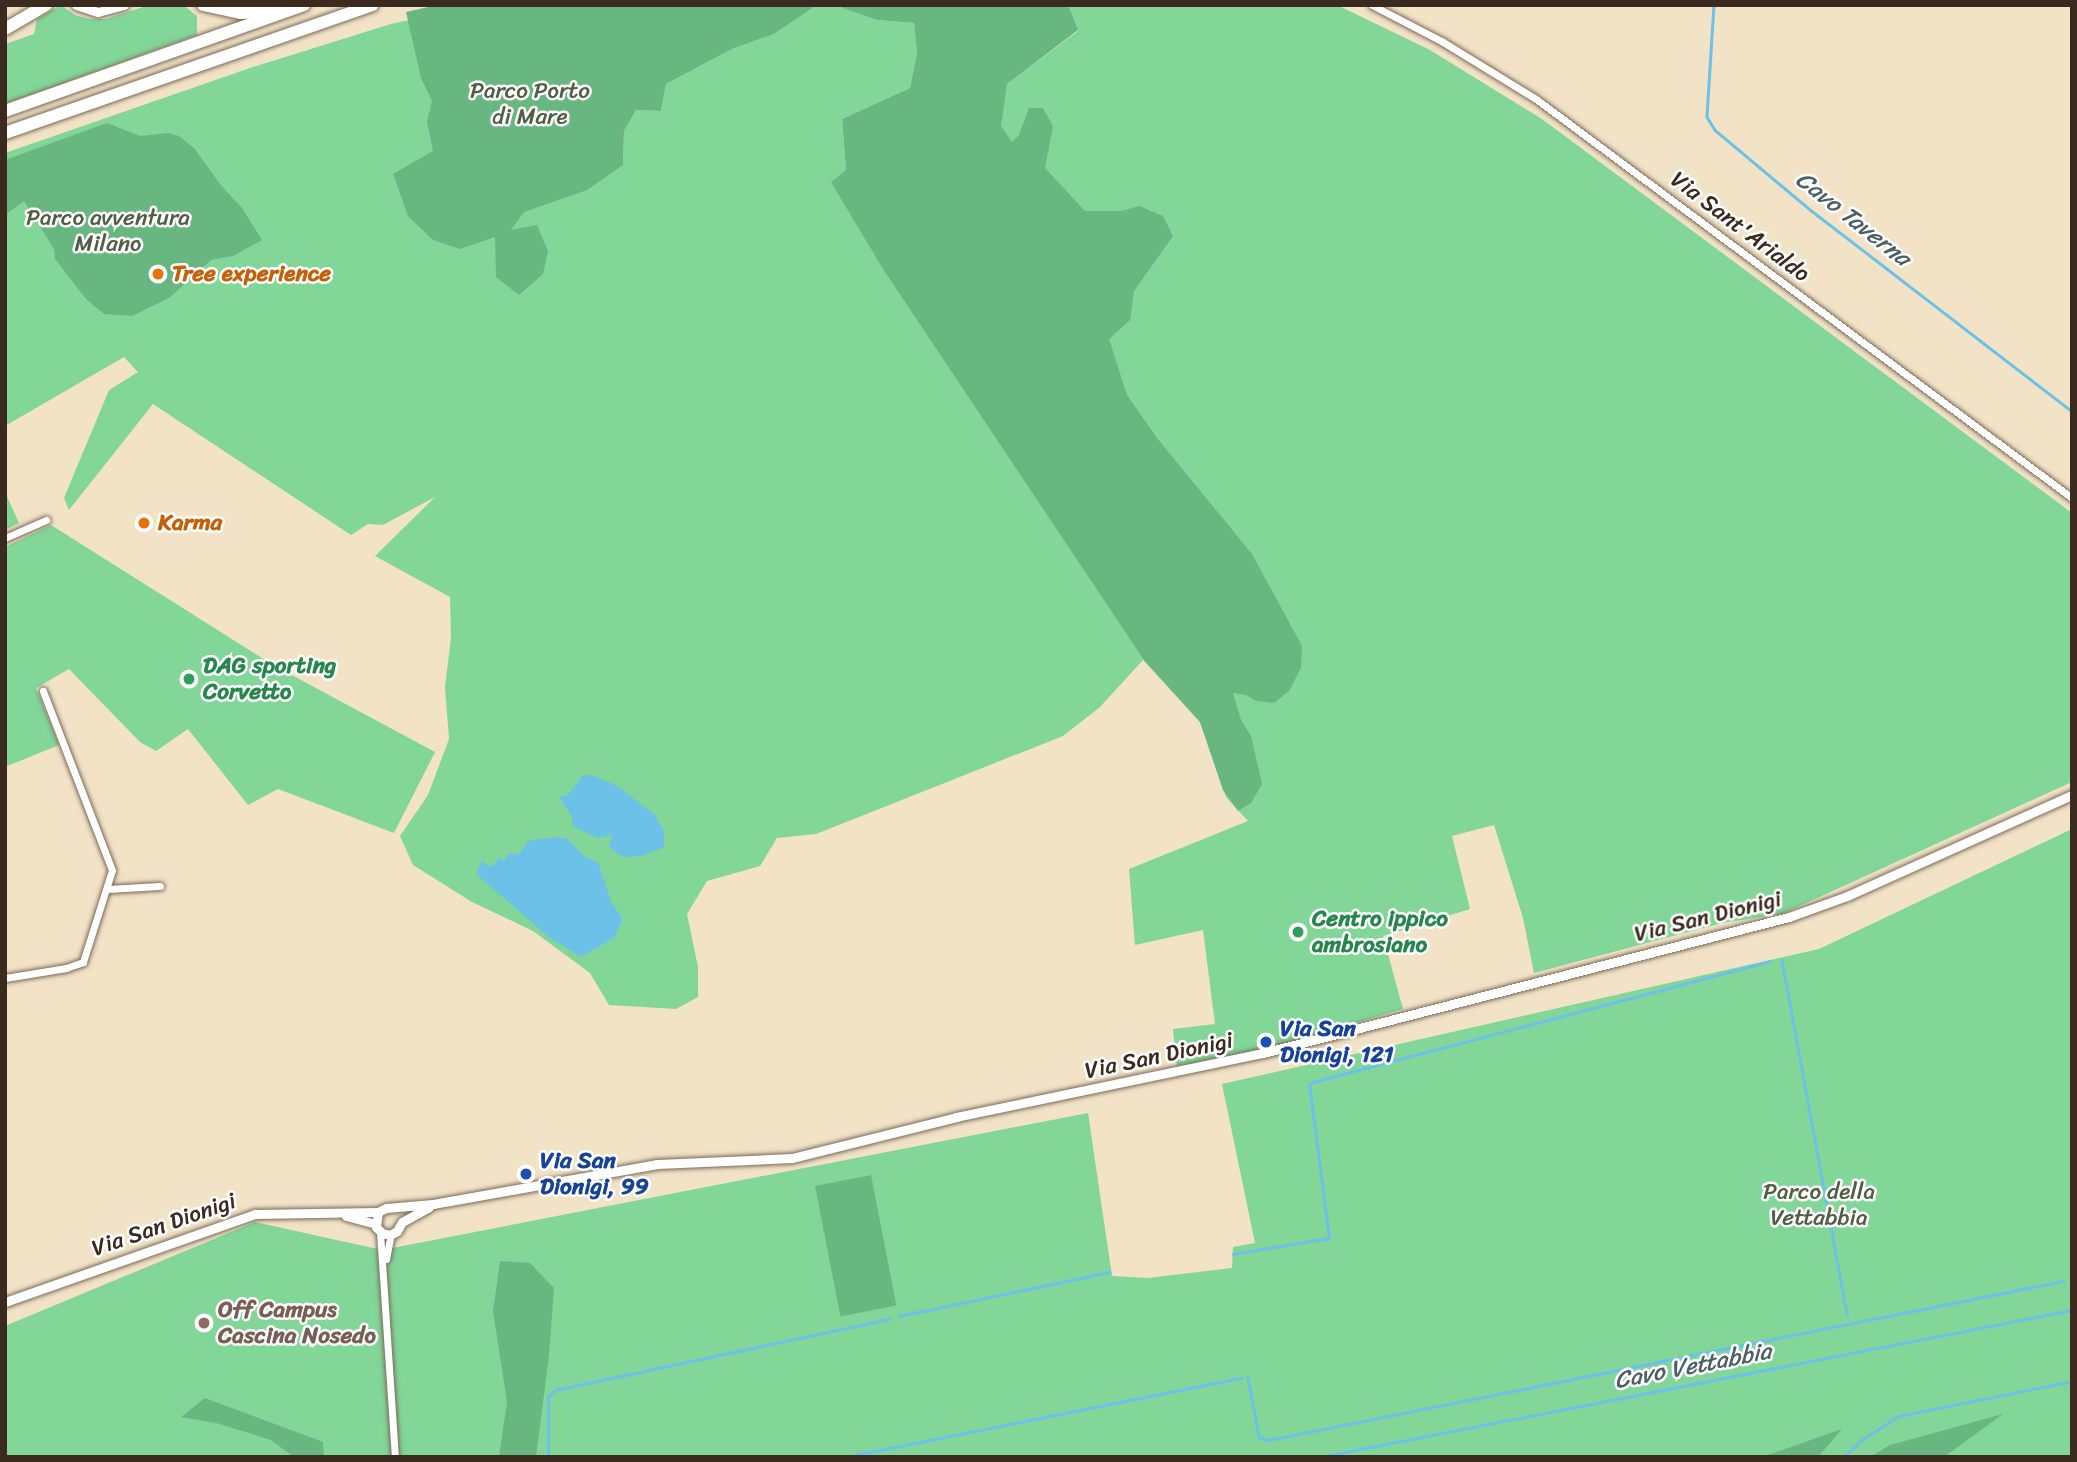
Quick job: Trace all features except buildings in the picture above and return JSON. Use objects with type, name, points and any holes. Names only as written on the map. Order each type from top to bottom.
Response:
[{"type":"main road","points":[[5,29],[47,5]]},
{"type":"main road","points":[[203,5],[250,13],[279,5]]},
{"type":"main road","points":[[5,111],[304,5]]},
{"type":"main road","points":[[5,133],[372,5]]},
{"type":"street","points":[[76,5],[98,12],[124,5]]},
{"type":"street","name":"Via Sant'Arialdo","points":[[1372,5],[1443,42],[1536,99],[2072,498]]},
{"type":"street","points":[[5,538],[47,520]]},
{"type":"street","points":[[5,978],[66,968],[83,962],[112,870],[43,691]]},
{"type":"street","name":"Via San Dionigi","points":[[6,1301],[255,1214],[378,1212],[385,1208],[433,1204],[657,1164],[792,1158],[956,1117],[1263,1053],[1788,917],[1847,896],[2072,795]]},
{"type":"street","points":[[107,890],[160,886]]},
{"type":"street","name":"Via San Dionigi","points":[[338,1213],[391,1234],[399,1230],[402,1222],[433,1204]]},
{"type":"street","points":[[395,1209],[402,1222]]},
{"type":"street","points":[[378,1212],[377,1228],[384,1266],[395,1457]]},
{"type":"street","points":[[384,1266],[391,1234]]},
{"type":"green space","points":[[61,5],[75,15],[106,19],[149,5],[183,5],[197,16],[197,35],[5,104],[5,44],[34,34],[37,19]]},
{"type":"green space","name":"Parco Porto di Mare","points":[[437,5],[817,5],[774,34],[732,49],[666,84],[661,111],[636,110],[624,131],[623,165],[587,190],[524,212],[511,230],[537,225],[548,251],[543,274],[519,295],[496,277],[495,237],[460,249],[433,240],[408,216],[393,174],[433,151],[427,122],[432,101],[421,78],[406,12]]},
{"type":"green space","points":[[477,5],[623,165],[624,131],[636,110],[661,111],[666,84],[732,49],[774,34],[817,5],[834,5],[877,20],[914,23],[917,53],[910,88],[842,119],[846,170],[1007,84],[1078,31],[1067,5],[1337,5],[1430,50],[1542,119],[2072,513],[2072,782],[1782,914],[1722,923],[1534,973],[1523,918],[1494,825],[1452,836],[1470,909],[1383,936],[1403,1009],[1260,1051],[1177,1070],[1173,1029],[1215,1024],[1203,930],[1135,945],[1129,869],[1248,821],[1226,797],[1200,722],[1143,660],[1100,707],[1063,736],[816,834],[777,838],[760,866],[707,881],[687,914],[698,967],[698,997],[676,1009],[609,1005],[590,973],[533,931],[472,902],[413,865],[400,836],[428,795],[449,739],[445,687],[451,638],[450,597],[375,556],[435,497],[383,525],[368,524],[351,535],[153,404],[69,510],[64,498],[109,390],[138,372],[124,357],[5,426],[5,153],[253,67],[391,24]]},
{"type":"green space","points":[[834,5],[1069,7],[1078,30],[1007,84],[1001,126],[1012,142],[1019,135],[1029,108],[1043,108],[1053,126],[1045,168],[1085,211],[1121,211],[1139,206],[1163,216],[1173,236],[1134,291],[1130,320],[1109,339],[1127,395],[1157,438],[1252,554],[1302,646],[1301,668],[1289,691],[1274,703],[1256,701],[1246,695],[1233,693],[1241,720],[1251,736],[1262,784],[1251,803],[1238,811],[1223,790],[1200,722],[1144,660],[883,269],[831,182],[846,170],[842,119],[910,88],[917,53],[914,23],[877,20]]},
{"type":"green space","name":"Parco avventura Milano","points":[[107,123],[140,136],[169,133],[179,136],[195,149],[219,183],[242,208],[262,240],[233,256],[211,260],[169,298],[132,316],[104,314],[86,299],[55,259],[54,249],[24,201],[5,215],[5,160]]},
{"type":"green space","points":[[5,492],[19,523],[5,530]]},
{"type":"green space","name":"DAG sporting Corvetto","points":[[51,525],[273,665],[435,752],[394,833],[278,789],[248,805],[188,729],[156,751],[140,742],[69,669],[36,688],[59,745],[5,767],[5,547]]},
{"type":"green space","name":"Parco della Vettabbia","points":[[2072,829],[2072,1457],[5,1457],[5,1326],[255,1222],[382,1250],[1088,1113],[1112,1276],[1148,1278],[1232,1268],[1233,1247],[1255,1243],[1222,1084],[1819,949]]},
{"type":"green space","points":[[871,1175],[896,1306],[840,1316],[815,1186]]},
{"type":"green space","points":[[500,1261],[530,1263],[554,1288],[549,1355],[536,1457],[499,1457],[507,1402],[493,1311]]},
{"type":"green space","points":[[205,1398],[323,1442],[324,1457],[294,1457],[271,1440],[216,1423],[181,1417]]},
{"type":"green space","points":[[2003,1414],[1944,1457],[1870,1457],[1890,1445]]},
{"type":"green space","points":[[1842,1429],[1818,1457],[1762,1457]]},
{"type":"water","points":[[592,775],[617,786],[655,815],[664,832],[664,847],[641,856],[623,857],[609,847],[613,835],[597,838],[573,826],[572,816],[559,797],[568,795],[582,776]]},
{"type":"water","points":[[557,837],[567,839],[585,857],[598,862],[611,902],[623,919],[614,938],[581,957],[549,937],[476,874],[482,860],[490,868],[499,858],[505,861],[509,853],[518,855],[528,841]]},
{"type":"waterway","name":"Cavo Taverna","points":[[1714,5],[1707,117],[1715,130],[1812,211],[2072,411]]},
{"type":"waterway","points":[[1782,960],[1847,1314]]},
{"type":"waterway","points":[[1233,1254],[1329,1238],[1309,1085],[1313,1082],[1770,961]]},
{"type":"waterway","points":[[899,1316],[1109,1272]]},
{"type":"waterway","points":[[1248,1377],[1259,1437],[1268,1440],[2063,1281]]},
{"type":"waterway","name":"Cavo Vettabbia","points":[[1320,1457],[2072,1310]]},
{"type":"waterway","points":[[548,1457],[548,1397],[555,1390],[889,1319]]},
{"type":"waterway","points":[[845,1457],[1241,1378]]},
{"type":"waterway","points":[[1843,1457],[1863,1439],[1899,1416],[2072,1381]]},
{"type":"place","name":"Tree experience","points":[[158,274]]},
{"type":"place","name":"Karma","points":[[144,523]]},
{"type":"place","name":"DAG sporting Corvetto","points":[[189,679]]},
{"type":"place","name":"Centro ippico ambrosiano","points":[[1298,932]]},
{"type":"place","name":"Via San Dionigi, 121","points":[[1266,1042]]},
{"type":"place","name":"Via San Dionigi, 99","points":[[526,1174]]},
{"type":"place","name":"Off Campus Cascina Nosedo","points":[[204,1323]]}]
